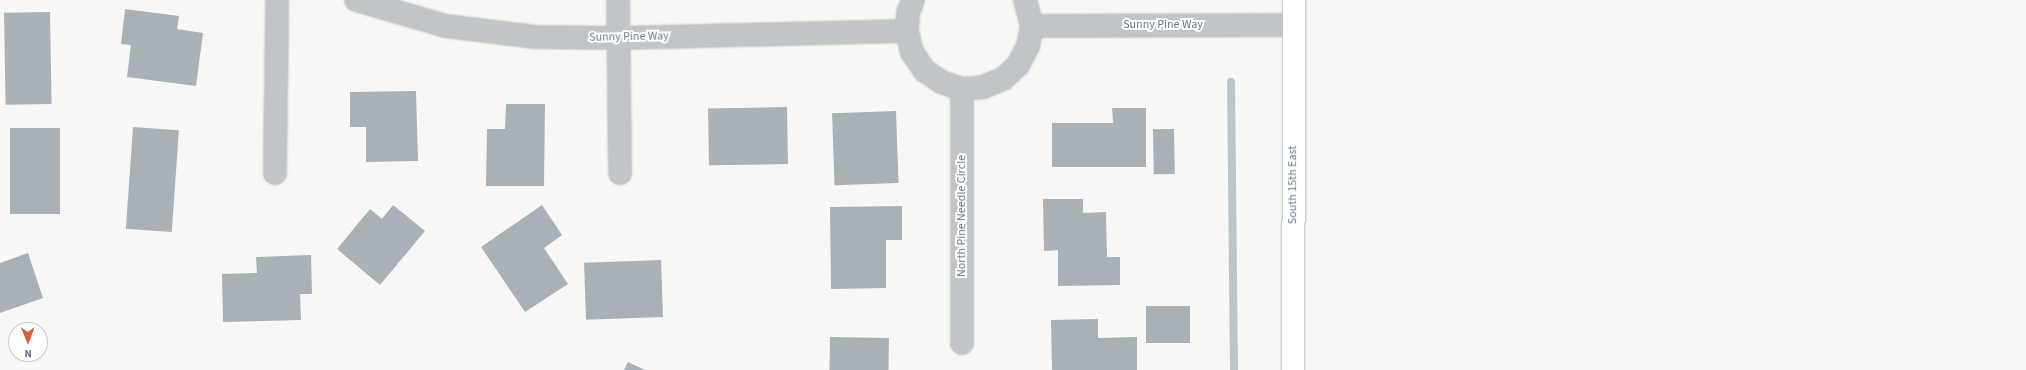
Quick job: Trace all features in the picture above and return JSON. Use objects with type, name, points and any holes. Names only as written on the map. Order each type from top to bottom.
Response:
[{"type":"main road","name":"South 15th East","points":[[1293,370],[1294,0]]},
{"type":"street","points":[[275,173],[277,0]]},
{"type":"street","name":"Sunny Pine Way","points":[[356,0],[446,26],[535,37],[619,38],[907,31]]},
{"type":"street","points":[[618,0],[620,173]]},
{"type":"street","points":[[913,0],[908,13],[907,31],[912,52],[924,70],[941,82],[962,88],[983,87],[1003,79],[1018,65],[1028,46],[1032,26],[1025,0]]},
{"type":"street","name":"Sunny Pine Way","points":[[1032,26],[1294,25]]},
{"type":"street","name":"North Pine Needle Circle","points":[[962,88],[962,343]]},
{"type":"building","points":[[125,9],[179,16],[177,29],[203,33],[196,86],[127,77],[131,45],[121,44]]},
{"type":"building","points":[[50,12],[52,104],[6,105],[4,13]]},
{"type":"building","points":[[416,91],[418,161],[366,162],[366,127],[350,127],[350,92]]},
{"type":"building","points":[[506,104],[545,104],[544,186],[486,186],[487,129],[505,129]]},
{"type":"building","points":[[787,107],[788,164],[709,165],[708,108]]},
{"type":"building","points":[[1112,108],[1146,108],[1146,167],[1052,167],[1052,123],[1113,123]]},
{"type":"building","points":[[896,111],[899,183],[835,185],[832,113]]},
{"type":"building","points":[[133,127],[179,130],[172,232],[126,229]]},
{"type":"building","points":[[10,128],[60,128],[60,214],[10,214]]},
{"type":"building","points":[[1153,129],[1174,129],[1175,174],[1154,174]]},
{"type":"building","points":[[1043,199],[1083,199],[1083,213],[1106,212],[1107,257],[1120,257],[1120,285],[1058,286],[1058,250],[1044,251]]},
{"type":"building","points":[[393,205],[425,231],[380,285],[337,249],[370,209],[382,219]]},
{"type":"building","points":[[542,205],[562,235],[544,248],[568,284],[525,312],[481,247]]},
{"type":"building","points":[[902,206],[902,240],[886,240],[886,288],[831,289],[830,207]]},
{"type":"building","points":[[28,253],[43,298],[0,313],[0,263]]},
{"type":"building","points":[[311,255],[312,294],[300,294],[301,320],[223,322],[222,274],[257,273],[256,257]]},
{"type":"building","points":[[661,260],[663,317],[586,320],[584,263]]},
{"type":"building","points":[[1146,306],[1190,306],[1190,343],[1146,343]]},
{"type":"building","points":[[1098,319],[1098,338],[1137,337],[1137,370],[1052,370],[1051,320]]},
{"type":"building","points":[[830,337],[889,338],[888,370],[829,370]]},
{"type":"building","points":[[628,362],[645,370],[624,370]]},
{"type":"waterway","points":[[1231,82],[1234,370]]}]
